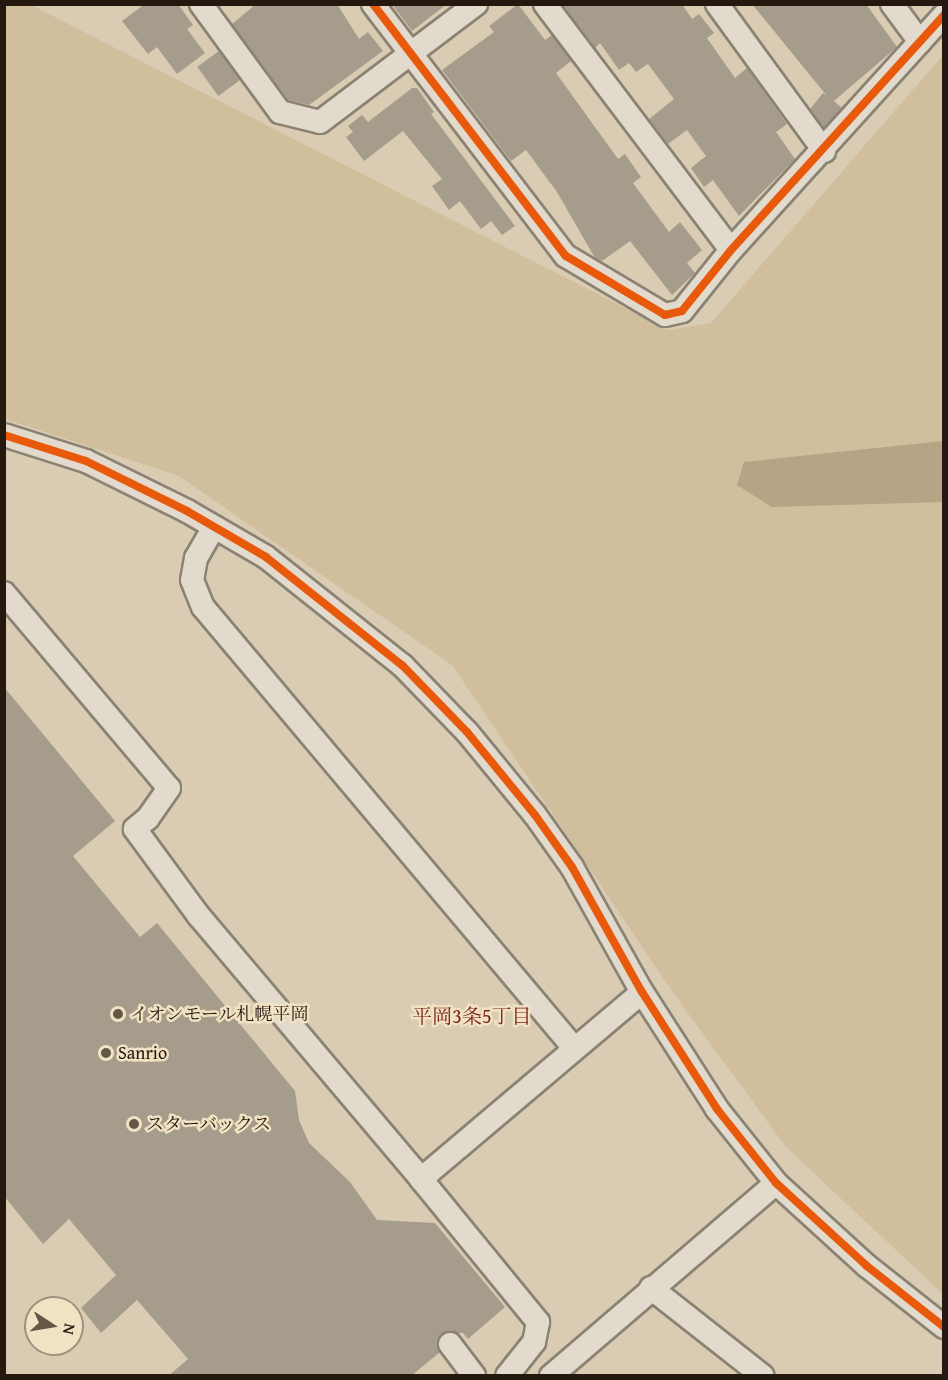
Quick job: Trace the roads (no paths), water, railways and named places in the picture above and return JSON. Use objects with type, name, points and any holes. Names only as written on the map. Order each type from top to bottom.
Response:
[{"type":"street","points":[[201,4],[280,112],[320,122],[476,4]]},
{"type":"street","points":[[373,4],[566,256],[665,315],[682,311],[731,250],[824,151],[944,15]]},
{"type":"street","points":[[545,4],[731,250]]},
{"type":"street","points":[[717,4],[824,151]]},
{"type":"street","points":[[892,4],[920,42]]},
{"type":"street","points":[[4,435],[86,460],[214,527],[322,598],[402,665],[445,707],[501,771],[572,867],[642,992],[717,1109],[776,1183],[867,1266],[944,1327]]},
{"type":"street","points":[[214,527],[196,558],[192,580],[202,607],[574,1048]]},
{"type":"street","points":[[4,593],[169,788],[148,818],[135,829],[199,916],[421,1179],[538,1322],[534,1342],[507,1376]]},
{"type":"street","points":[[421,1179],[642,992]]},
{"type":"street","points":[[551,1376],[776,1183]]},
{"type":"street","points":[[651,1288],[763,1376]]},
{"type":"street","points":[[450,1344],[474,1376]]},
{"type":"place","name":"イオンモール札幌平岡","points":[[118,1014]]},
{"type":"place","name":"Sanrio","points":[[106,1053]]},
{"type":"place","name":"スターバックス","points":[[134,1124]]},
{"type":"district","name":"平岡3条5丁目","points":[[472,1015]]}]
